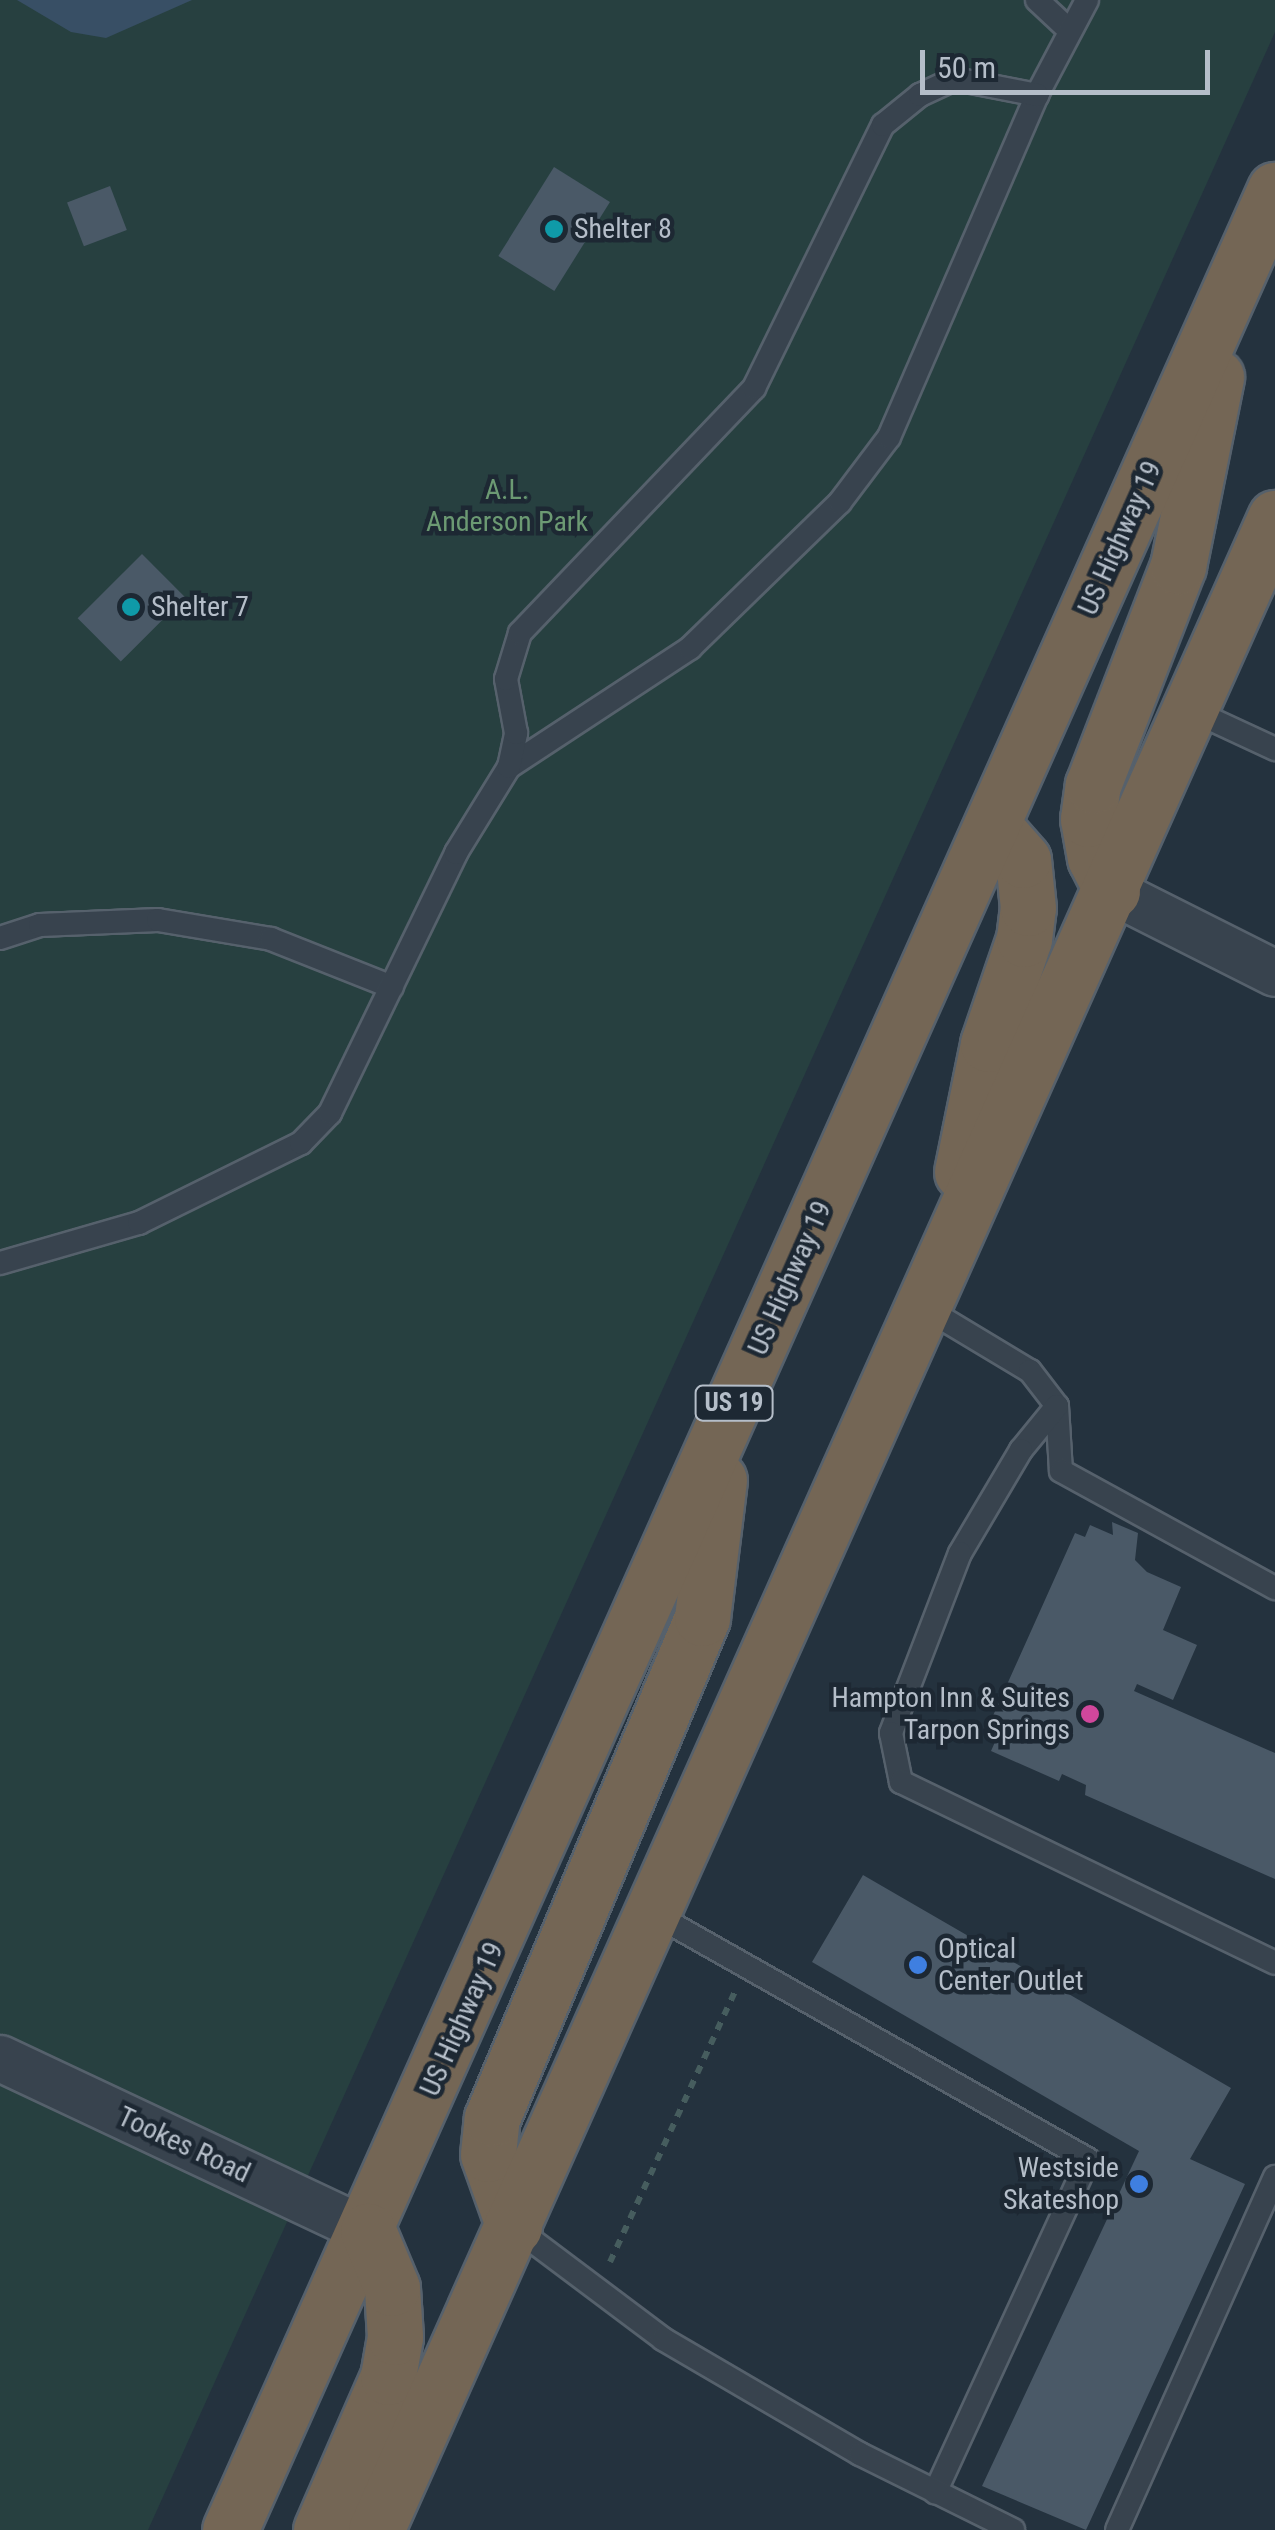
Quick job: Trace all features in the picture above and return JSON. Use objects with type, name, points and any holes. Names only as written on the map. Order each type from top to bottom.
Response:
[{"type":"highway","name":"US Highway 19","points":[[230,2530],[368,2230],[1275,190]]},
{"type":"highway","points":[[1112,891],[1095,858],[1088,819],[1093,785],[1178,566],[1236,276]]},
{"type":"highway","points":[[376,2530],[1112,891],[1275,518]]},
{"type":"highway","points":[[933,1290],[988,1044],[1024,940],[1023,860],[993,826]]},
{"type":"highway","points":[[514,2226],[488,2154],[492,2118],[702,1618],[726,1422]]},
{"type":"highway","points":[[322,2530],[388,2377],[395,2337],[392,2288],[368,2230]]},
{"type":"street","points":[[1112,891],[1275,973]]},
{"type":"street","name":"Tookes Road","points":[[0,2058],[368,2230]]},
{"type":"lane","points":[[1037,0],[1070,31]]},
{"type":"lane","points":[[509,767],[690,648],[840,502],[889,437],[1037,95],[1087,0]]},
{"type":"lane","points":[[0,1263],[139,1223],[301,1143],[330,1114],[456,854],[509,767],[516,733],[506,679],[520,633],[754,388],[883,126],[920,96],[955,79],[1037,95]]},
{"type":"lane","points":[[1191,710],[1275,749]]},
{"type":"lane","points":[[0,938],[40,925],[158,920],[271,939],[392,988]]},
{"type":"lane","points":[[933,1290],[1030,1371],[1057,1406],[1062,1472],[1275,1588]]},
{"type":"lane","points":[[1057,1406],[1021,1450],[960,1552],[891,1733],[901,1782],[1275,1963]]},
{"type":"lane","points":[[654,1914],[1088,2160],[935,2492]]},
{"type":"lane","points":[[1117,2530],[1275,2177]]},
{"type":"lane","points":[[514,2226],[596,2293],[764,2399],[1012,2530]]},
{"type":"path","points":[[596,2293],[746,1968]]},
{"type":"green space","name":"A.L. Anderson Park","points":[[0,0],[1275,0],[1275,32],[148,2530],[0,2530]]},
{"type":"water","points":[[17,0],[192,0],[106,38],[71,32]]},
{"type":"building","name":"Shelter 8","points":[[554,167],[610,202],[554,291],[498,256]]},
{"type":"building","points":[[110,186],[127,230],[84,246],[67,202]]},
{"type":"building","name":"Shelter 7","points":[[142,554],[185,597],[121,661],[78,618]]},
{"type":"building","name":"Hampton Inn & Suites Tarpon Springs","points":[[1112,1522],[1138,1533],[1135,1560],[1147,1572],[1181,1587],[1163,1630],[1197,1645],[1173,1700],[1137,1684],[1134,1691],[1275,1753],[1275,1879],[1085,1795],[1086,1785],[1062,1774],[1059,1781],[991,1751],[999,1733],[987,1729],[1075,1533],[1085,1537],[1090,1525],[1113,1535]]},
{"type":"building","points":[[863,1875],[1231,2088],[1190,2159],[1245,2184],[1086,2530],[982,2486],[1139,2151],[812,1962]]},
{"type":"place","name":"Shelter 8","points":[[554,229]]},
{"type":"place","name":"Shelter 7","points":[[131,607]]},
{"type":"place","name":"Hampton Inn & Suites Tarpon Springs","points":[[1090,1714]]},
{"type":"place","name":"Optical Center Outlet","points":[[918,1965]]},
{"type":"place","name":"Westside Skateshop","points":[[1139,2184]]}]
